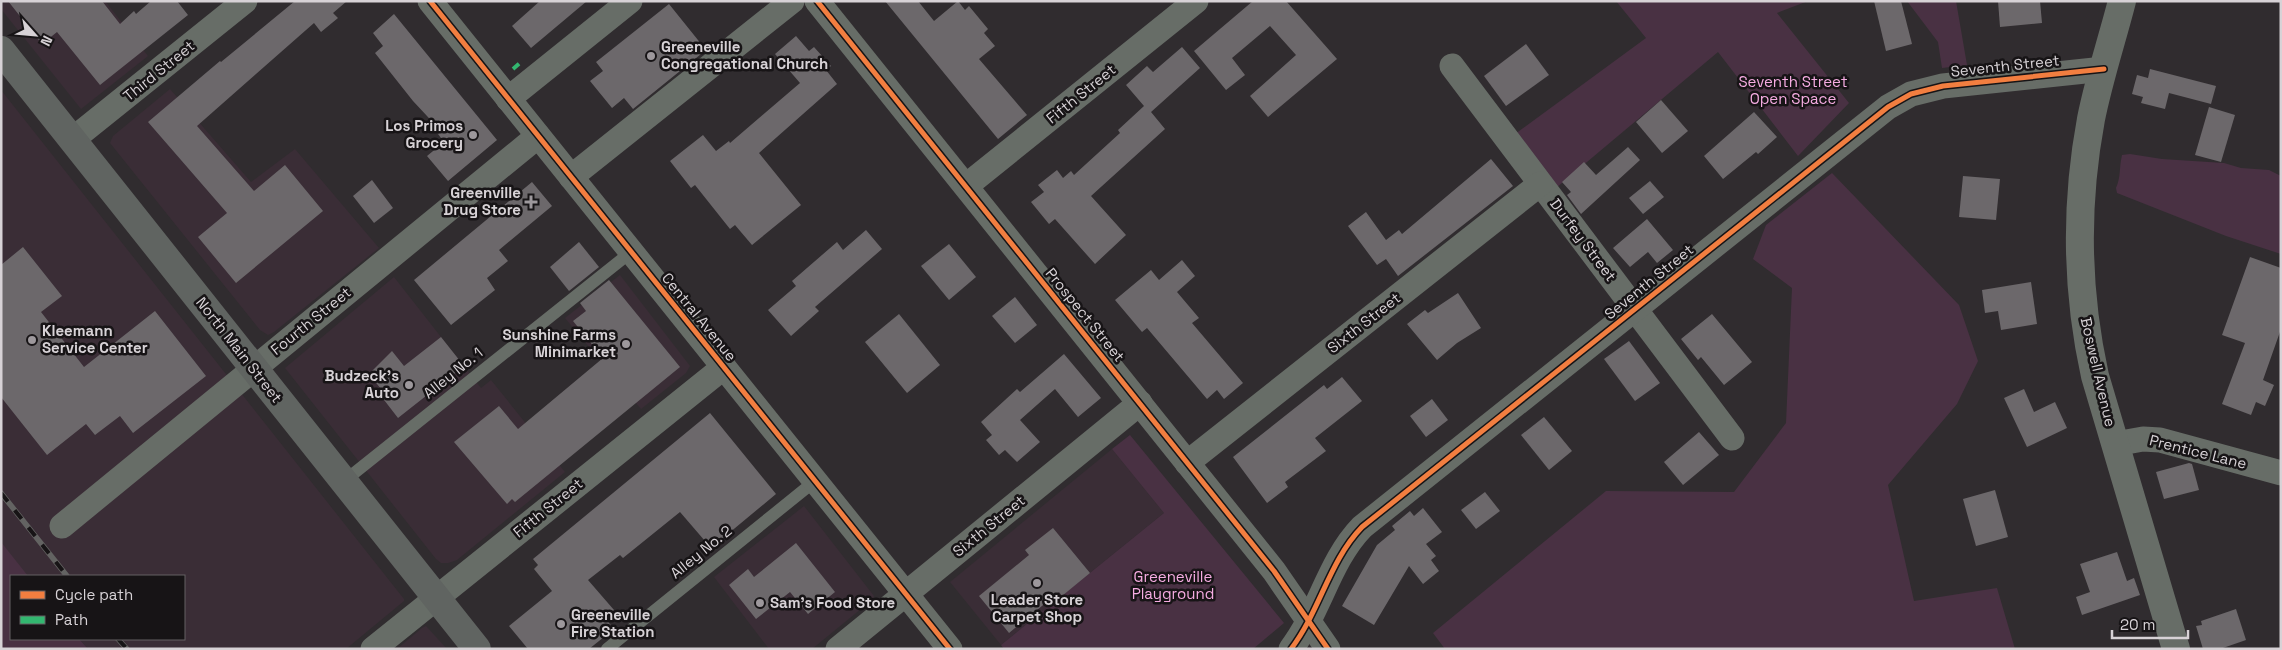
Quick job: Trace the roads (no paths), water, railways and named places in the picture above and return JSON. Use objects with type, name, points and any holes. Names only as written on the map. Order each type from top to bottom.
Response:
[{"type":"main road","name":"North Main Street","points":[[1,50],[477,649]]},
{"type":"street","name":"Third Street","points":[[72,140],[245,1]]},
{"type":"street","name":"Central Avenue","points":[[430,1],[950,649]]},
{"type":"street","points":[[508,99],[630,1]]},
{"type":"street","points":[[571,177],[792,1]]},
{"type":"street","name":"Prospect Street","points":[[817,1],[1274,572],[1328,649]]},
{"type":"street","name":"Fifth Street","points":[[966,186],[1196,1]]},
{"type":"street","name":"Boswell Avenue","points":[[2122,1],[2091,119],[2080,208],[2079,270],[2086,337],[2095,376],[2176,649]]},
{"type":"street","name":"Durfey Street","points":[[1452,66],[1732,438]]},
{"type":"street","name":"Seventh Street","points":[[1292,649],[1309,621],[1340,557],[1362,527],[1902,99],[1921,91],[1957,83],[2104,69]]},
{"type":"street","name":"Fourth Street","points":[[62,526],[538,136]]},
{"type":"street","name":"Sixth Street","points":[[1187,463],[1540,184]]},
{"type":"street","name":"Fifth Street","points":[[373,649],[724,367]]},
{"type":"street","name":"Sixth Street","points":[[838,649],[1140,403]]},
{"type":"street","name":"Prentice Lane","points":[[2115,444],[2143,439],[2160,440],[2281,473]]},
{"type":"lane","name":"Alley No. 1","points":[[343,482],[631,252]]},
{"type":"lane","name":"Alley No. 2","points":[[607,649],[815,481]]},
{"type":"railway","points":[[1,493],[66,575]]},
{"type":"railway","points":[[119,640],[127,649]]},
{"type":"place","name":"Greeneville Congregational Church","points":[[651,56]]},
{"type":"place","name":"Los Primos Grocery","points":[[473,135]]},
{"type":"place","name":"Greenville Drug Store","points":[[531,202]]},
{"type":"place","name":"Kleemann Service Center","points":[[32,340]]},
{"type":"place","name":"Sunshine Farms Minimarket","points":[[626,344]]},
{"type":"place","name":"Budzeck's Auto","points":[[409,385]]},
{"type":"place","name":"Leader Store Carpet Shop","points":[[1037,583]]},
{"type":"place","name":"Sam's Food Store","points":[[760,603]]},
{"type":"place","name":"Greeneville Fire Station","points":[[561,624]]},
{"type":"park label","name":"Seventh Street Open Space","points":[[1793,90]]},
{"type":"park label","name":"Greeneville Playground","points":[[1173,586]]}]
